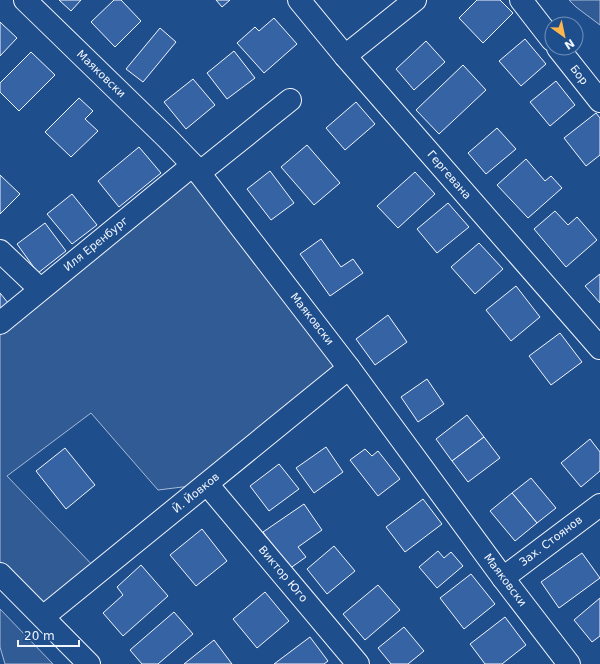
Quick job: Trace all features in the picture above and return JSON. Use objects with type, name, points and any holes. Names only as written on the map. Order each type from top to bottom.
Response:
[{"type":"street","name":"Маяковски","points":[[25,0],[167,138],[196,169],[349,368],[503,578],[569,664]]},
{"type":"street","name":"Гергевана","points":[[299,0],[345,56],[600,348]]},
{"type":"street","points":[[345,56],[415,0]]},
{"type":"street","points":[[521,0],[544,30]]},
{"type":"street","name":"Бор","points":[[564,56],[600,101]]},
{"type":"street","name":"Иля Еренбург","points":[[0,324],[40,290],[196,169],[290,100]]},
{"type":"street","points":[[0,252],[40,290]]},
{"type":"street","name":"Й. Йовков","points":[[43,617],[349,368]]},
{"type":"street","name":"Виктор Юго","points":[[207,484],[358,664]]},
{"type":"street","name":"Зах. Стоянов","points":[[503,578],[600,505]]},
{"type":"street","points":[[0,574],[89,664]]},
{"type":"shaded area","points":[[569,0],[600,0],[600,25],[576,7]]},
{"type":"shaded area","points":[[193,165],[349,368],[207,484],[158,490],[91,413],[7,476],[99,572],[43,617],[0,573],[0,325]]},
{"type":"shaded area","points":[[0,609],[53,664],[5,664],[0,647]]},
{"type":"building","points":[[59,0],[81,0],[71,11]]},
{"type":"building","points":[[114,0],[121,0],[141,21],[115,47],[91,22]]},
{"type":"building","points":[[216,0],[230,0],[222,7]]},
{"type":"building","points":[[477,0],[500,0],[513,13],[483,43],[459,18]]},
{"type":"building","points":[[274,18],[297,44],[264,73],[237,43],[255,27],[259,31]]},
{"type":"building","points":[[0,22],[17,38],[0,56]]},
{"type":"building","points":[[160,28],[176,42],[143,82],[126,69]]},
{"type":"building","points":[[525,39],[546,64],[521,86],[499,61]]},
{"type":"building","points":[[426,41],[445,62],[414,90],[396,69]]},
{"type":"building","points":[[234,51],[255,78],[227,99],[207,73]]},
{"type":"building","points":[[31,52],[55,75],[19,111],[0,92],[0,83]]},
{"type":"building","points":[[463,65],[486,90],[439,134],[416,110]]},
{"type":"building","points":[[193,79],[215,105],[186,129],[164,102]]},
{"type":"building","points":[[556,81],[575,105],[550,126],[530,102]]},
{"type":"building","points":[[79,98],[93,111],[85,119],[98,131],[71,157],[45,132]]},
{"type":"building","points":[[356,102],[375,124],[345,150],[326,128]]},
{"type":"building","points":[[596,113],[600,118],[600,155],[586,166],[564,138]]},
{"type":"building","points":[[497,128],[516,149],[486,174],[468,153]]},
{"type":"building","points":[[307,145],[340,183],[314,205],[281,167]]},
{"type":"building","points":[[139,147],[161,173],[119,207],[98,181]]},
{"type":"building","points":[[526,159],[545,181],[551,176],[562,188],[528,218],[497,185]]},
{"type":"building","points":[[270,171],[294,203],[271,220],[247,189]]},
{"type":"building","points":[[415,172],[435,194],[398,228],[377,206]]},
{"type":"building","points":[[0,175],[20,194],[0,214]]},
{"type":"building","points":[[72,194],[97,225],[72,244],[47,214]]},
{"type":"building","points":[[448,203],[469,227],[437,253],[417,229]]},
{"type":"building","points":[[555,211],[568,225],[577,217],[597,240],[566,267],[534,229]]},
{"type":"building","points":[[45,223],[66,251],[38,273],[17,244]]},
{"type":"building","points":[[321,239],[341,267],[353,259],[363,273],[330,296],[300,254]]},
{"type":"building","points":[[479,243],[503,269],[475,294],[451,267]]},
{"type":"building","points":[[600,274],[600,303],[585,286]]},
{"type":"building","points":[[516,286],[540,317],[511,341],[486,310]]},
{"type":"building","points":[[0,293],[9,304],[0,311]]},
{"type":"building","points":[[388,315],[407,342],[375,365],[356,339]]},
{"type":"building","points":[[560,333],[582,362],[551,385],[529,356]]},
{"type":"building","points":[[427,379],[444,404],[418,422],[401,397]]},
{"type":"building","points":[[467,415],[484,437],[452,461],[436,439]]},
{"type":"building","points":[[484,437],[500,458],[468,482],[452,461]]},
{"type":"building","points":[[590,439],[600,452],[600,471],[581,487],[561,463]]},
{"type":"building","points":[[326,447],[343,472],[314,493],[296,468]]},
{"type":"building","points":[[65,448],[95,485],[66,509],[36,471]]},
{"type":"building","points":[[365,449],[372,456],[378,451],[400,479],[378,496],[350,460]]},
{"type":"building","points":[[279,464],[299,489],[269,511],[250,486]]},
{"type":"building","points":[[531,478],[556,508],[537,523],[512,493]]},
{"type":"building","points":[[512,493],[537,523],[515,541],[490,511]]},
{"type":"building","points":[[423,499],[442,524],[405,552],[386,527]]},
{"type":"building","points":[[304,504],[322,530],[298,547],[306,557],[289,569],[263,532]]},
{"type":"building","points":[[202,529],[227,561],[196,586],[170,555]]},
{"type":"building","points":[[334,546],[355,571],[327,594],[307,569]]},
{"type":"building","points":[[438,551],[444,558],[451,552],[463,566],[437,588],[419,567]]},
{"type":"building","points":[[582,553],[600,578],[559,608],[541,582]]},
{"type":"building","points":[[141,565],[168,596],[123,636],[103,613],[123,595],[117,587]]},
{"type":"building","points":[[471,574],[495,604],[464,629],[440,598]]},
{"type":"building","points":[[378,585],[400,610],[365,640],[343,614]]},
{"type":"building","points":[[265,592],[289,621],[257,648],[233,619]]},
{"type":"building","points":[[600,598],[600,636],[592,642],[574,620]]},
{"type":"building","points":[[174,612],[193,634],[158,664],[142,664],[130,650]]},
{"type":"building","points":[[505,617],[526,645],[502,664],[485,664],[470,644]]},
{"type":"building","points":[[404,627],[424,651],[408,664],[391,664],[378,648]]},
{"type":"building","points":[[310,637],[328,661],[324,664],[274,664]]},
{"type":"building","points":[[214,640],[232,664],[184,664]]}]
